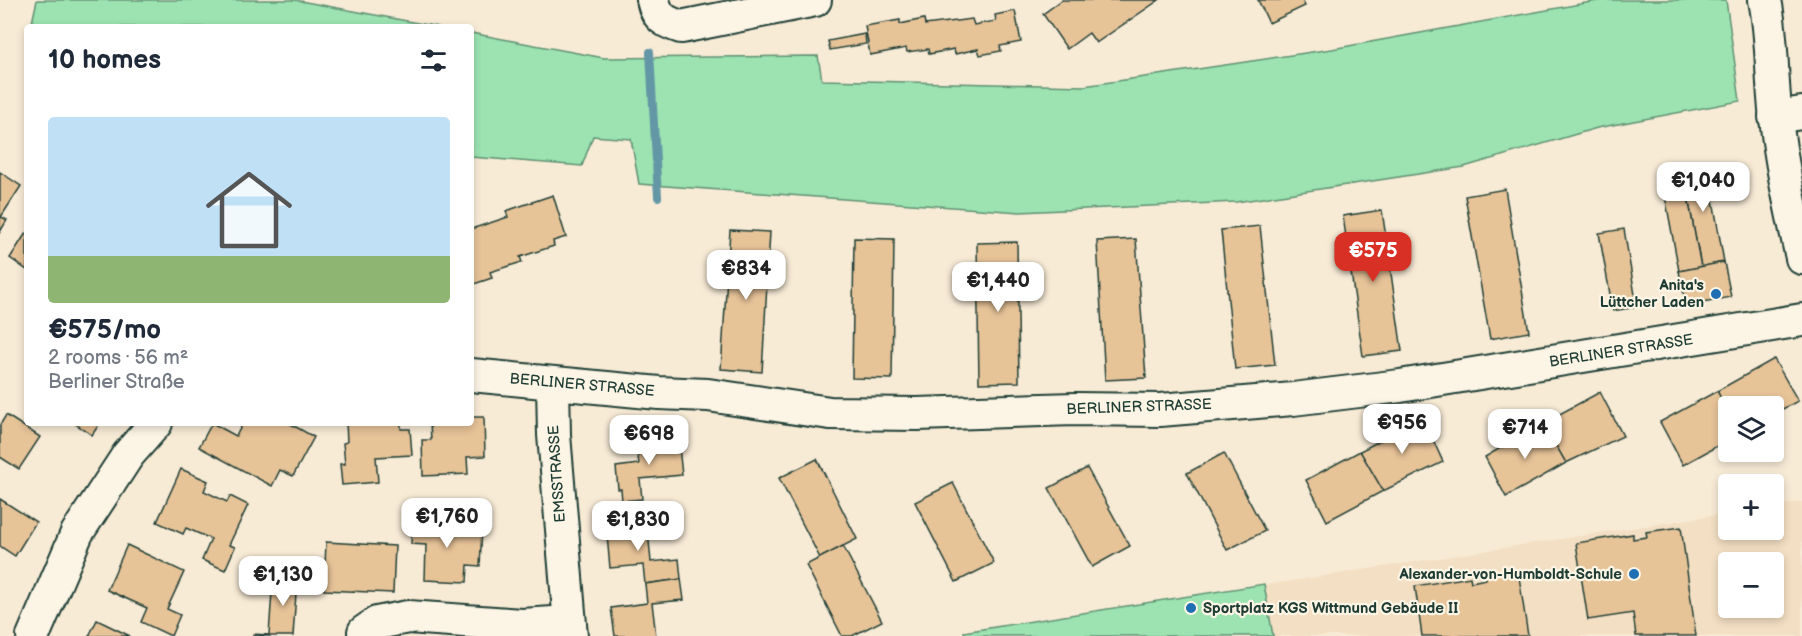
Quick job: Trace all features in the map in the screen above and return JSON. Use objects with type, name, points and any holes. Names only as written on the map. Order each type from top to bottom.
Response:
[{"type":"street","points":[[653,0],[655,8],[666,22],[681,27],[815,0]]},
{"type":"street","points":[[1765,0],[1789,115],[1782,160],[1802,258]]},
{"type":"street","name":"BERLINER STRASSE","points":[[474,375],[659,393],[708,395],[830,413],[1160,410],[1293,399],[1400,386],[1802,320]]},
{"type":"street","name":"EMSSTRASSE","points":[[554,383],[554,435],[570,629]]},
{"type":"street","points":[[33,636],[77,533],[128,455],[153,426]]},
{"type":"street","points":[[364,632],[377,623],[408,617],[570,629]]},
{"type":"shaded area","points":[[1802,502],[1802,636],[964,636],[964,632],[1718,515],[1718,540],[1784,540],[1784,504]]},
{"type":"green space","points":[[37,0],[295,0],[423,24],[32,24]]},
{"type":"green space","points":[[1602,0],[1726,0],[1740,101],[1597,128],[1464,167],[1236,202],[1020,212],[639,184],[631,139],[593,136],[582,166],[474,157],[474,34],[604,58],[818,56],[822,80],[1084,86],[1332,49]]},
{"type":"green space","name":"Sportplatz KGS Wittmund Gebäude II","points":[[1264,584],[1273,636],[964,636],[964,632]]},
{"type":"building","points":[[1062,0],[1159,0],[1096,43],[1089,33],[1067,49],[1043,14]]},
{"type":"building","points":[[1258,0],[1302,0],[1305,6],[1269,23]]},
{"type":"building","points":[[1015,11],[1021,42],[1000,46],[1001,51],[980,55],[978,49],[955,54],[954,49],[929,54],[928,49],[907,52],[906,48],[870,55],[865,26],[900,20],[900,24],[924,19],[925,25],[972,19],[974,25],[996,21],[995,15]]},
{"type":"building","points":[[865,34],[866,44],[830,50],[828,41]]},
{"type":"building","points":[[1706,161],[1724,262],[1701,267],[1682,165]]},
{"type":"building","points":[[1682,165],[1701,267],[1679,271],[1660,169]]},
{"type":"building","points":[[0,172],[21,186],[1,217],[7,220],[0,232]]},
{"type":"building","points":[[1505,189],[1529,332],[1490,339],[1465,196]]},
{"type":"building","points":[[553,195],[566,237],[553,241],[554,246],[520,257],[522,262],[490,272],[492,278],[474,284],[474,228],[508,217],[506,211]]},
{"type":"building","points":[[1382,210],[1402,351],[1363,356],[1343,216]]},
{"type":"building","points":[[1260,226],[1275,365],[1235,369],[1221,230]]},
{"type":"building","points":[[1624,229],[1637,307],[1613,311],[1599,233]]},
{"type":"building","points":[[730,230],[770,232],[762,372],[721,369]]},
{"type":"building","points":[[24,236],[24,268],[10,258]]},
{"type":"building","points":[[854,238],[894,239],[892,379],[852,378]]},
{"type":"building","points":[[1136,239],[1146,378],[1105,380],[1097,241]]},
{"type":"building","points":[[1017,242],[1019,382],[979,383],[977,243]]},
{"type":"building","points":[[1724,262],[1731,297],[1686,305],[1679,271]]},
{"type":"building","points":[[1774,359],[1798,401],[1784,408],[1784,396],[1720,396],[1717,391]]},
{"type":"building","points":[[1717,391],[1720,396],[1718,446],[1683,465],[1660,422]]},
{"type":"building","points":[[1600,392],[1623,436],[1566,463],[1543,423]]},
{"type":"building","points":[[6,415],[40,437],[19,469],[0,457],[0,425]]},
{"type":"building","points":[[474,417],[484,417],[485,456],[467,457],[468,474],[423,476],[422,440],[431,440],[430,426],[474,426]]},
{"type":"building","points":[[1423,418],[1443,462],[1383,491],[1360,451]]},
{"type":"building","points":[[1543,423],[1566,463],[1506,497],[1485,457]]},
{"type":"building","points":[[78,426],[98,426],[92,435]]},
{"type":"building","points":[[210,426],[218,426],[236,436],[241,426],[294,426],[314,437],[293,476],[280,470],[272,486],[199,447]]},
{"type":"building","points":[[346,426],[401,426],[401,429],[410,429],[412,455],[376,457],[378,482],[342,485],[340,464],[345,464],[343,443],[347,442]]},
{"type":"building","points":[[678,438],[682,475],[640,479],[642,499],[622,501],[621,489],[618,489],[616,467],[639,464],[636,442]]},
{"type":"building","points":[[1360,451],[1383,491],[1327,521],[1306,480]]},
{"type":"building","points":[[1224,453],[1265,531],[1227,550],[1187,473]]},
{"type":"building","points":[[817,459],[857,539],[820,558],[779,478]]},
{"type":"building","points":[[1087,468],[1130,546],[1092,567],[1049,488]]},
{"type":"building","points":[[181,469],[208,481],[204,491],[227,502],[230,496],[248,505],[229,545],[235,547],[225,570],[202,560],[211,539],[186,528],[183,534],[157,522]]},
{"type":"building","points":[[953,483],[994,563],[956,582],[915,502]]},
{"type":"building","points":[[0,499],[36,522],[15,556],[0,546]]},
{"type":"building","points":[[413,511],[428,511],[427,526],[482,529],[480,566],[468,565],[467,582],[425,580],[426,545],[411,544]]},
{"type":"building","points":[[647,520],[651,562],[679,559],[681,579],[645,584],[643,565],[610,568],[606,524]]},
{"type":"building","name":"Alexander-von-Humboldt-Schule","points":[[1681,527],[1696,636],[1636,636],[1633,613],[1588,620],[1576,543],[1633,534],[1633,539],[1647,537],[1646,532]]},
{"type":"building","points":[[326,542],[395,546],[393,593],[324,590]]},
{"type":"building","points":[[127,545],[184,572],[167,609],[180,615],[171,636],[141,622],[147,608],[107,590]]},
{"type":"building","points":[[843,546],[882,621],[852,636],[842,636],[806,565]]},
{"type":"building","name":"Alexander-von-Humboldt-Schule","points":[[1518,570],[1528,636],[1422,636],[1415,586],[1470,577],[1471,582],[1486,579],[1485,575]]},
{"type":"building","points":[[273,577],[297,579],[293,636],[253,636],[253,634],[269,635]]},
{"type":"building","points":[[681,579],[684,600],[652,603],[656,636],[615,636],[611,608],[647,603],[645,584]]},
{"type":"building","points":[[97,620],[130,636],[89,636]]},
{"type":"waterway","points":[[650,52],[658,197]]},
{"type":"place","name":"Anita's Lüttcher Laden","points":[[1716,294]]},
{"type":"place","name":"Alexander-von-Humboldt-Schule","points":[[1634,574]]},
{"type":"place","name":"Sportplatz KGS Wittmund Gebäude II","points":[[1191,608]]}]
